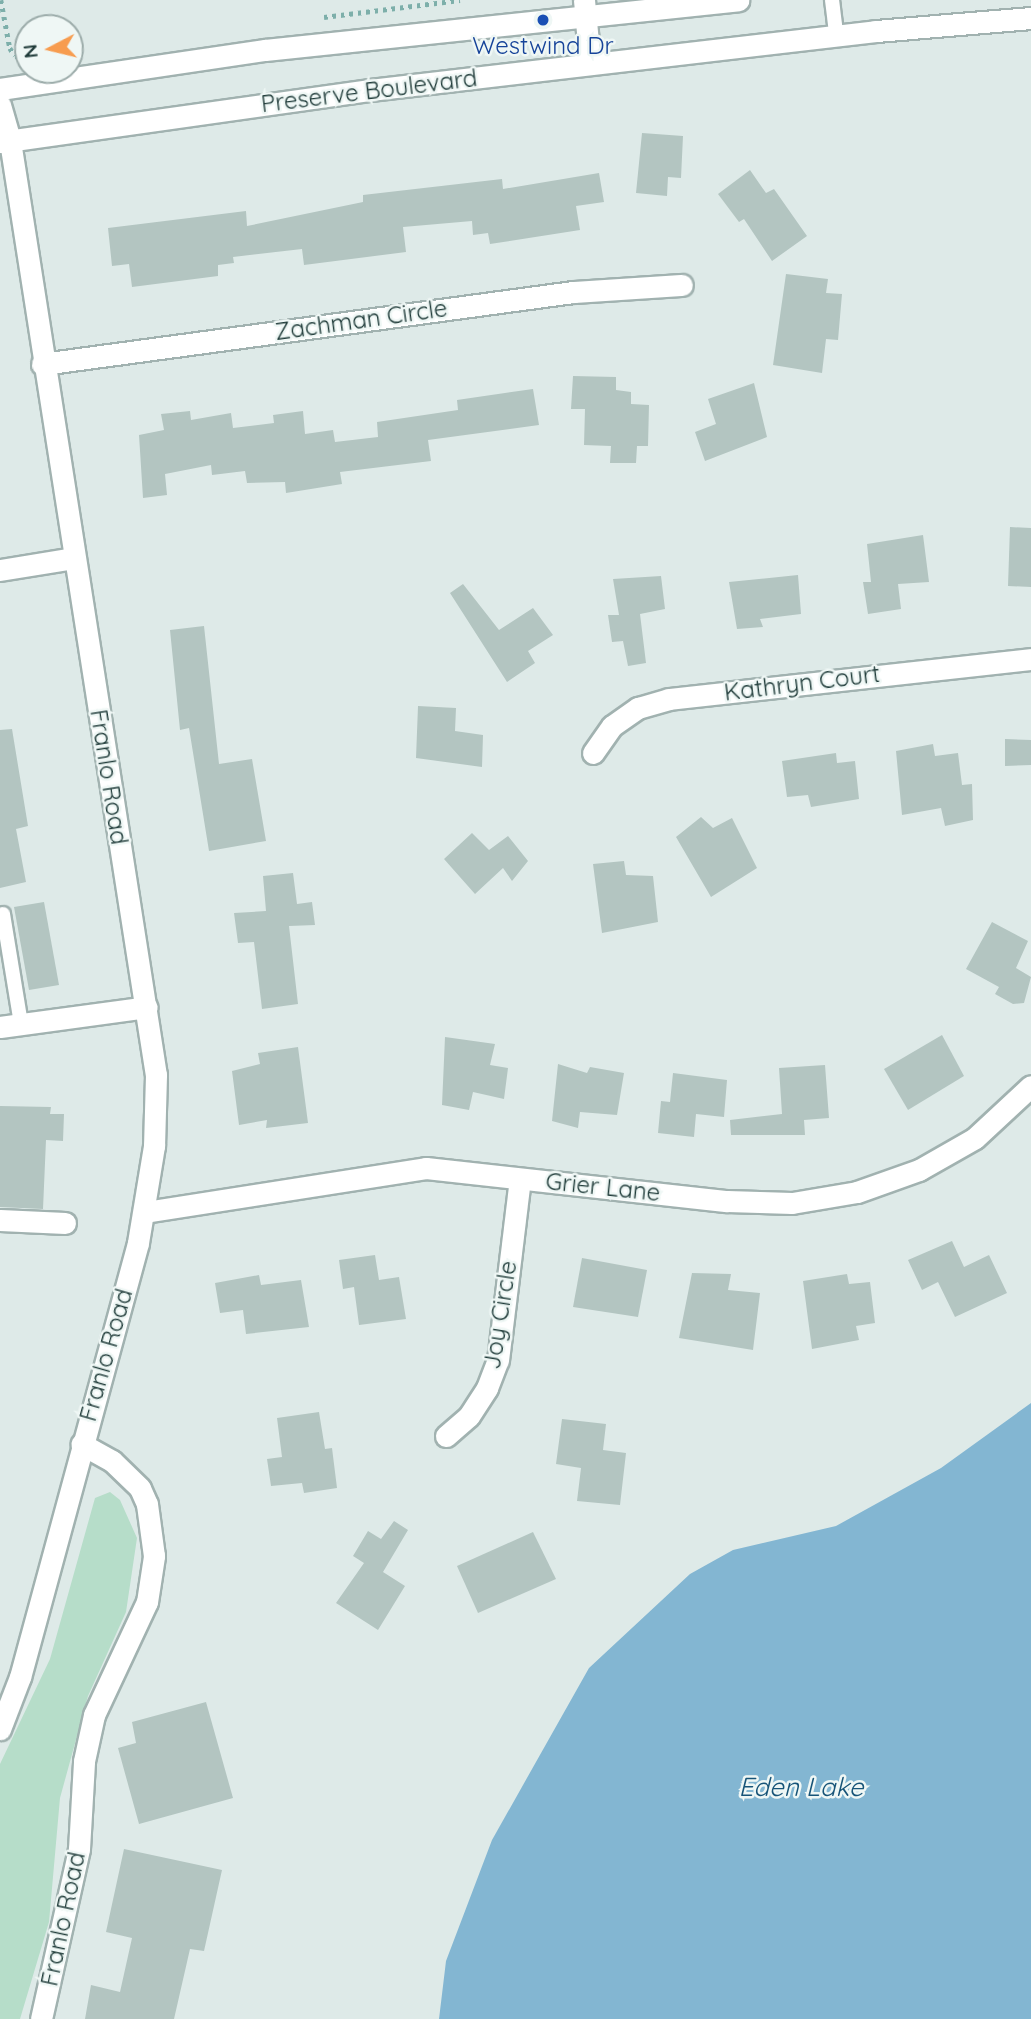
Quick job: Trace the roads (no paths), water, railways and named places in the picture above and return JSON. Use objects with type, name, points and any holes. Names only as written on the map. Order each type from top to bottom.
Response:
[{"type":"street","points":[[0,89],[265,50],[584,8],[738,0]]},
{"type":"street","points":[[584,8],[590,64]]},
{"type":"street","name":"Preserve Boulevard","points":[[5,142],[335,94],[836,35],[1031,18]]},
{"type":"street","name":"Franlo Road","points":[[0,105],[156,1075],[154,1146],[145,1212],[20,1677],[0,1729]]},
{"type":"street","name":"Zachman Circle","points":[[42,364],[573,292],[681,285]]},
{"type":"street","points":[[0,569],[73,558]]},
{"type":"street","name":"Kathryn Court","points":[[593,753],[612,726],[638,708],[669,699],[1031,659]]},
{"type":"street","points":[[0,1027],[147,1007]]},
{"type":"street","name":"Grier Lane","points":[[145,1212],[426,1168],[727,1201],[792,1203],[857,1192],[919,1170],[975,1138],[1031,1086]]},
{"type":"street","name":"Joy Circle","points":[[446,1436],[469,1416],[487,1388],[498,1360],[520,1179]]},
{"type":"street","points":[[0,1220],[65,1223]]},
{"type":"street","name":"Franlo Road","points":[[41,2019],[79,1849],[84,1760],[94,1715],[147,1602],[153,1568],[147,1504],[140,1488],[113,1461],[81,1444]]},
{"type":"lane","points":[[832,0],[836,35]]},
{"type":"lane","points":[[3,914],[21,1024]]},
{"type":"water","name":"Eden Lake","points":[[1031,1403],[1031,2019],[439,2019],[446,1961],[492,1840],[589,1668],[690,1574],[733,1550],[836,1526],[941,1468]]},
{"type":"place","name":"Westwind Dr","points":[[543,20]]}]
